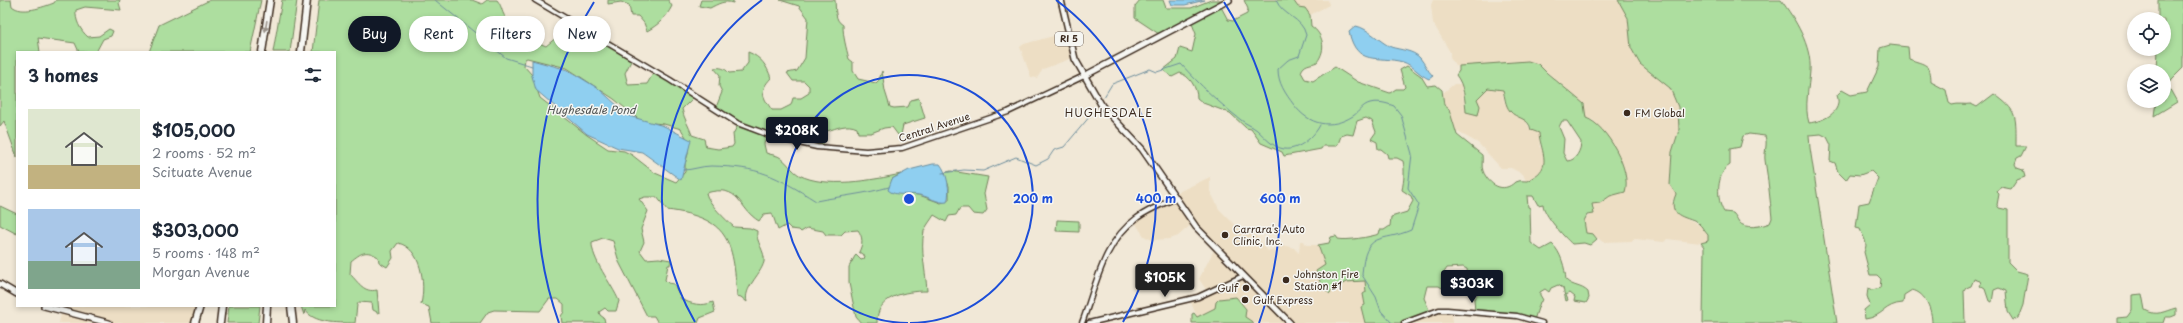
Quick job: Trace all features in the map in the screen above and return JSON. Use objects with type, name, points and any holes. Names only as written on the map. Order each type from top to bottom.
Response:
[{"type":"highway","points":[[262,51],[270,0]]},
{"type":"highway","points":[[301,51],[307,0]]},
{"type":"highway","points":[[196,321],[200,307]]},
{"type":"highway","points":[[220,323],[222,307]]},
{"type":"highway","points":[[266,323],[267,307]]},
{"type":"highway","points":[[291,307],[293,323]]},
{"type":"main road","name":"RI 5","points":[[1061,0],[1072,49],[1084,76],[1102,106],[1142,149],[1196,227],[1290,323]]},
{"type":"main road","name":"Central Avenue","points":[[1084,76],[1229,0]]},
{"type":"main road","points":[[0,284],[16,293]]},
{"type":"main road","points":[[48,307],[109,323]]},
{"type":"street","name":"Central Avenue","points":[[535,0],[670,80],[739,124],[777,138],[818,147],[866,151],[902,148],[1008,112],[1084,76]]},
{"type":"street","points":[[1082,323],[1104,260],[1118,237],[1139,216],[1176,198]]},
{"type":"street","points":[[1089,323],[1198,297],[1243,276]]},
{"type":"street","points":[[1404,323],[1439,310],[1447,310],[1517,316],[1542,323]]},
{"type":"shaded area","points":[[1293,0],[1328,0],[1329,5],[1310,15],[1305,8],[1298,7]]},
{"type":"shaded area","points":[[1433,0],[1618,0],[1628,18],[1631,48],[1640,64],[1670,88],[1678,107],[1679,130],[1672,152],[1670,185],[1676,194],[1672,202],[1688,220],[1701,226],[1708,235],[1708,241],[1701,243],[1667,239],[1664,242],[1635,239],[1632,241],[1603,242],[1594,235],[1586,233],[1584,221],[1594,210],[1592,204],[1600,203],[1610,196],[1624,192],[1627,185],[1623,165],[1605,134],[1593,120],[1586,118],[1573,95],[1538,64],[1529,61],[1466,67],[1456,66],[1450,58],[1450,52],[1433,23],[1431,5]]},
{"type":"shaded area","points":[[1068,32],[1075,57],[1043,69],[1037,78],[1031,77],[1020,47],[1024,44]]},
{"type":"shaded area","points":[[1454,84],[1461,84],[1466,112],[1478,115],[1480,106],[1477,99],[1483,92],[1488,88],[1503,90],[1504,101],[1510,111],[1525,120],[1531,130],[1539,133],[1540,146],[1545,155],[1544,166],[1538,174],[1526,181],[1523,174],[1511,168],[1501,168],[1478,143],[1456,131],[1449,109],[1444,105],[1443,93]]},
{"type":"shaded area","points":[[1210,177],[1210,191],[1219,209],[1240,230],[1256,236],[1268,251],[1282,245],[1294,248],[1299,253],[1300,241],[1304,241],[1306,245],[1318,245],[1325,265],[1330,294],[1331,291],[1346,282],[1365,281],[1366,292],[1363,294],[1365,305],[1361,307],[1365,323],[1254,323],[1245,317],[1246,309],[1239,299],[1221,299],[1215,308],[1197,317],[1190,300],[1207,291],[1199,279],[1215,248],[1193,223],[1178,236],[1170,239],[1152,240],[1144,236],[1134,221],[1175,198],[1174,194]]},
{"type":"shaded area","points":[[63,307],[200,307],[196,323],[59,323]]},
{"type":"shaded area","points":[[1453,311],[1452,323],[1404,323],[1430,312]]},
{"type":"green space","points":[[0,0],[11,0],[12,6],[16,9],[27,10],[49,5],[54,3],[56,0],[120,0],[119,3],[121,10],[85,7],[76,10],[76,17],[79,25],[88,37],[99,36],[109,29],[113,31],[111,36],[103,39],[97,51],[79,51],[75,43],[38,38],[40,51],[16,51],[16,154],[4,121],[0,126]]},
{"type":"green space","points":[[210,0],[261,0],[250,51],[149,51],[159,25]]},
{"type":"green space","points":[[282,0],[297,0],[290,51],[273,51]]},
{"type":"green space","points":[[319,0],[472,0],[482,4],[487,0],[497,0],[505,16],[476,16],[476,52],[545,52],[545,46],[553,40],[553,52],[611,52],[611,46],[632,59],[625,73],[628,85],[647,84],[654,72],[693,95],[692,99],[682,109],[692,135],[704,139],[706,147],[718,149],[732,147],[734,144],[733,134],[738,125],[715,110],[722,92],[719,86],[720,75],[714,68],[722,68],[729,73],[741,72],[748,63],[748,52],[753,54],[763,62],[771,78],[763,90],[763,94],[772,110],[781,110],[791,105],[793,98],[801,98],[809,93],[809,86],[804,81],[793,81],[787,73],[797,71],[805,58],[808,18],[799,6],[780,0],[835,0],[837,17],[843,25],[844,38],[849,59],[853,62],[853,71],[858,79],[876,83],[879,80],[882,71],[885,91],[890,107],[908,107],[911,100],[919,98],[925,118],[903,125],[901,135],[898,135],[892,127],[884,128],[871,133],[858,133],[857,128],[850,126],[838,127],[827,131],[822,147],[767,135],[764,144],[766,153],[780,157],[799,175],[822,182],[864,181],[901,174],[892,179],[896,193],[919,195],[941,203],[949,200],[949,186],[943,173],[951,171],[988,177],[984,194],[987,210],[983,215],[973,214],[968,208],[960,208],[956,215],[949,216],[946,222],[934,215],[925,229],[923,254],[927,291],[910,292],[893,297],[881,307],[878,314],[877,323],[861,323],[856,317],[849,283],[849,267],[855,256],[856,255],[861,260],[864,259],[865,256],[859,252],[862,241],[858,230],[845,231],[841,235],[826,235],[823,231],[807,228],[801,232],[799,230],[791,229],[787,225],[778,230],[772,213],[764,214],[759,221],[752,216],[733,194],[726,191],[706,193],[710,202],[734,227],[750,228],[757,231],[764,258],[762,267],[747,292],[747,302],[741,297],[737,296],[733,260],[729,246],[724,235],[715,226],[704,219],[667,210],[657,197],[645,197],[639,199],[648,211],[641,229],[644,242],[640,251],[646,259],[659,258],[671,260],[670,265],[668,265],[665,280],[668,283],[674,284],[681,299],[697,304],[709,304],[713,302],[715,312],[700,318],[698,323],[658,323],[654,316],[647,316],[619,262],[613,241],[603,238],[592,242],[593,249],[598,264],[619,301],[616,311],[608,311],[605,308],[599,312],[604,318],[605,323],[562,323],[561,316],[564,312],[564,304],[558,299],[549,299],[540,311],[494,310],[488,312],[480,323],[432,323],[429,307],[421,304],[423,286],[417,259],[406,246],[398,243],[392,251],[393,258],[387,267],[379,262],[378,257],[370,253],[361,254],[351,261],[350,274],[365,289],[372,291],[377,290],[379,313],[373,310],[372,303],[359,302],[357,305],[355,323],[340,323],[314,318],[305,310],[304,315],[301,307],[336,307],[336,51],[313,51]],"holes":[[[527,58],[567,68],[614,99],[642,122],[664,124],[681,129],[689,142],[685,172],[676,182],[655,173],[632,155],[624,151],[608,149],[587,135],[540,98],[532,75],[524,66],[525,59]]]},
{"type":"green space","points":[[608,0],[668,0],[672,6],[661,21],[647,31],[644,23],[638,16],[631,16],[629,5],[621,2],[608,4]]},
{"type":"green space","points":[[701,0],[733,0],[733,3],[724,2],[710,8],[699,6]]},
{"type":"green space","points":[[1140,0],[1163,0],[1166,8],[1191,8],[1211,0],[1229,0],[1220,5],[1228,20],[1233,21],[1247,14],[1248,9],[1244,0],[1293,0],[1298,7],[1305,8],[1310,15],[1311,26],[1321,37],[1323,47],[1317,62],[1302,69],[1301,72],[1305,79],[1313,81],[1335,67],[1358,82],[1390,93],[1396,89],[1403,89],[1405,87],[1400,70],[1407,66],[1421,76],[1427,86],[1436,85],[1442,90],[1444,105],[1449,109],[1457,135],[1482,155],[1482,169],[1486,176],[1493,184],[1501,187],[1510,186],[1518,181],[1527,181],[1540,172],[1543,167],[1544,156],[1539,133],[1531,130],[1530,126],[1525,120],[1513,114],[1508,109],[1503,90],[1488,88],[1477,99],[1480,106],[1478,115],[1466,112],[1465,97],[1459,79],[1456,75],[1459,71],[1459,66],[1528,61],[1538,64],[1584,104],[1586,118],[1594,122],[1609,139],[1616,150],[1625,173],[1625,192],[1610,196],[1600,203],[1592,204],[1594,214],[1587,215],[1584,221],[1586,233],[1593,234],[1597,239],[1590,245],[1584,243],[1572,244],[1550,219],[1543,204],[1538,205],[1533,196],[1527,196],[1528,207],[1530,208],[1531,243],[1541,250],[1552,244],[1555,247],[1562,260],[1566,280],[1588,292],[1589,298],[1586,303],[1574,301],[1575,297],[1570,293],[1566,295],[1568,300],[1566,301],[1563,288],[1558,285],[1551,288],[1549,292],[1545,289],[1540,292],[1543,300],[1540,302],[1534,320],[1475,312],[1474,299],[1478,293],[1479,287],[1474,280],[1468,278],[1467,269],[1463,267],[1447,268],[1443,274],[1444,286],[1442,288],[1439,286],[1427,286],[1424,298],[1430,312],[1404,323],[1365,323],[1361,307],[1365,305],[1363,294],[1366,292],[1365,281],[1346,282],[1331,291],[1330,294],[1322,287],[1316,271],[1325,265],[1318,245],[1329,243],[1331,237],[1336,236],[1338,239],[1347,239],[1379,234],[1380,230],[1384,230],[1390,226],[1391,217],[1407,212],[1413,201],[1411,196],[1402,190],[1404,176],[1403,161],[1397,158],[1388,158],[1387,154],[1381,149],[1378,149],[1377,142],[1371,139],[1376,132],[1372,121],[1366,118],[1357,121],[1353,135],[1347,134],[1341,136],[1338,144],[1335,146],[1323,146],[1321,149],[1284,156],[1282,152],[1261,143],[1251,129],[1246,128],[1230,113],[1203,103],[1197,98],[1194,86],[1187,77],[1180,73],[1172,77],[1163,70],[1177,59],[1180,48],[1192,52],[1196,34],[1191,21],[1159,34],[1135,18],[1135,6]],"holes":[[[1562,121],[1567,121],[1581,142],[1577,154],[1570,161],[1567,161],[1563,153],[1564,139],[1559,127]]]},
{"type":"green space","points":[[1618,0],[1781,0],[1802,33],[1808,52],[1810,62],[1807,97],[1809,123],[1826,118],[1834,111],[1837,107],[1837,95],[1842,90],[1851,95],[1867,92],[1879,67],[1880,48],[1890,45],[1908,47],[1909,59],[1923,64],[1928,68],[1930,71],[1931,82],[1946,90],[1949,103],[1952,105],[1971,104],[1977,107],[1994,94],[2002,100],[2012,110],[2014,115],[2016,146],[2026,146],[2021,156],[2017,158],[2015,164],[2017,168],[2023,170],[2025,177],[2017,180],[2011,189],[2001,187],[1997,192],[1999,194],[1997,205],[1999,208],[2008,210],[2008,262],[2017,271],[2028,274],[2023,305],[2018,318],[2013,320],[2008,312],[2006,291],[1999,288],[1994,290],[1992,302],[1989,301],[1985,289],[1980,286],[1980,281],[1974,279],[1971,286],[1966,288],[1964,291],[1965,323],[1932,323],[1931,313],[1924,298],[1912,290],[1904,295],[1903,303],[1887,308],[1876,316],[1865,319],[1864,310],[1870,305],[1867,296],[1868,288],[1872,290],[1880,288],[1881,279],[1877,275],[1870,275],[1864,252],[1866,246],[1865,240],[1860,229],[1856,228],[1859,204],[1869,202],[1878,178],[1871,171],[1860,175],[1850,174],[1846,180],[1838,172],[1835,163],[1830,161],[1831,145],[1827,137],[1821,134],[1809,135],[1810,148],[1837,323],[1703,323],[1704,247],[1701,243],[1708,241],[1708,235],[1698,223],[1683,217],[1675,211],[1673,207],[1676,194],[1670,185],[1672,152],[1679,130],[1678,107],[1670,88],[1640,64],[1631,48],[1628,18]],"holes":[[[1749,134],[1765,136],[1765,160],[1772,218],[1770,223],[1749,227],[1739,222],[1733,213],[1724,212],[1721,207],[1719,194],[1720,180],[1725,169],[1730,165],[1730,149],[1740,147],[1743,136]]]},
{"type":"green space","points":[[2158,0],[2183,0],[2183,68],[2171,81],[2171,64],[2157,64],[2158,56],[2171,56],[2171,12],[2158,12]]},
{"type":"green space","points":[[2171,91],[2177,102],[2171,106]]},
{"type":"green space","points":[[2155,108],[2167,108],[2154,116]]},
{"type":"green space","points":[[0,206],[16,214],[16,233],[0,225]]},
{"type":"green space","points":[[1057,220],[1079,221],[1079,232],[1056,231]]},
{"type":"green space","points":[[2142,294],[2145,310],[2157,313],[2176,308],[2176,315],[2165,317],[2163,323],[2117,323],[2117,318],[2127,317],[2132,310],[2132,295]]},
{"type":"green space","points":[[1236,297],[1246,309],[1245,317],[1254,323],[1192,323],[1192,314],[1194,313],[1197,317],[1215,308],[1216,302],[1219,299]]},
{"type":"green space","points":[[229,307],[260,307],[258,323],[227,323]]},
{"type":"water","points":[[1170,0],[1205,0],[1185,5],[1172,5]]},
{"type":"water","points":[[1356,26],[1361,27],[1391,47],[1417,55],[1433,76],[1429,79],[1410,65],[1403,62],[1369,58],[1363,55],[1357,50],[1349,32]]},
{"type":"water","name":"Hughesdale Pond","points":[[532,60],[568,70],[599,89],[629,116],[664,126],[691,140],[681,180],[642,152],[618,148],[587,134],[536,90],[532,76]]},
{"type":"water","points":[[933,164],[940,164],[945,172],[949,193],[947,202],[941,202],[915,194],[899,194],[888,190],[892,179],[909,170]]},
{"type":"waterway","points":[[435,0],[506,58],[532,66]]},
{"type":"waterway","points":[[1276,0],[1283,10],[1300,24],[1306,35],[1299,56],[1288,60],[1278,69],[1279,79],[1283,88],[1300,112],[1313,121],[1329,124],[1337,123],[1353,116],[1367,104],[1379,102],[1394,106],[1401,115],[1412,154],[1408,188],[1419,205],[1411,230],[1377,240],[1371,244],[1367,250],[1364,260],[1362,275],[1376,297],[1381,311],[1392,323]]},
{"type":"waterway","points":[[1104,97],[1112,84],[1150,69],[1157,72],[1181,64],[1225,107],[1257,130],[1272,144],[1280,148],[1295,148],[1310,138],[1320,125]]},
{"type":"waterway","points":[[942,173],[964,170],[983,171],[1016,157],[1036,165],[1048,159],[1054,150],[1064,147],[1096,109]]},
{"type":"waterway","points":[[683,170],[711,166],[742,168],[755,171],[777,179],[816,201],[889,187]]},
{"type":"place","name":"FM Global","points":[[1627,113]]},
{"type":"place","name":"Carrara's Auto Clinic, Inc.","points":[[1225,235]]},
{"type":"place","name":"Johnston Fire Station #1","points":[[1286,280]]},
{"type":"place","name":"Gulf","points":[[1246,288]]},
{"type":"place","name":"Gulf Express","points":[[1245,300]]},
{"type":"district","name":"HUGHESDALE","points":[[1109,113]]}]
